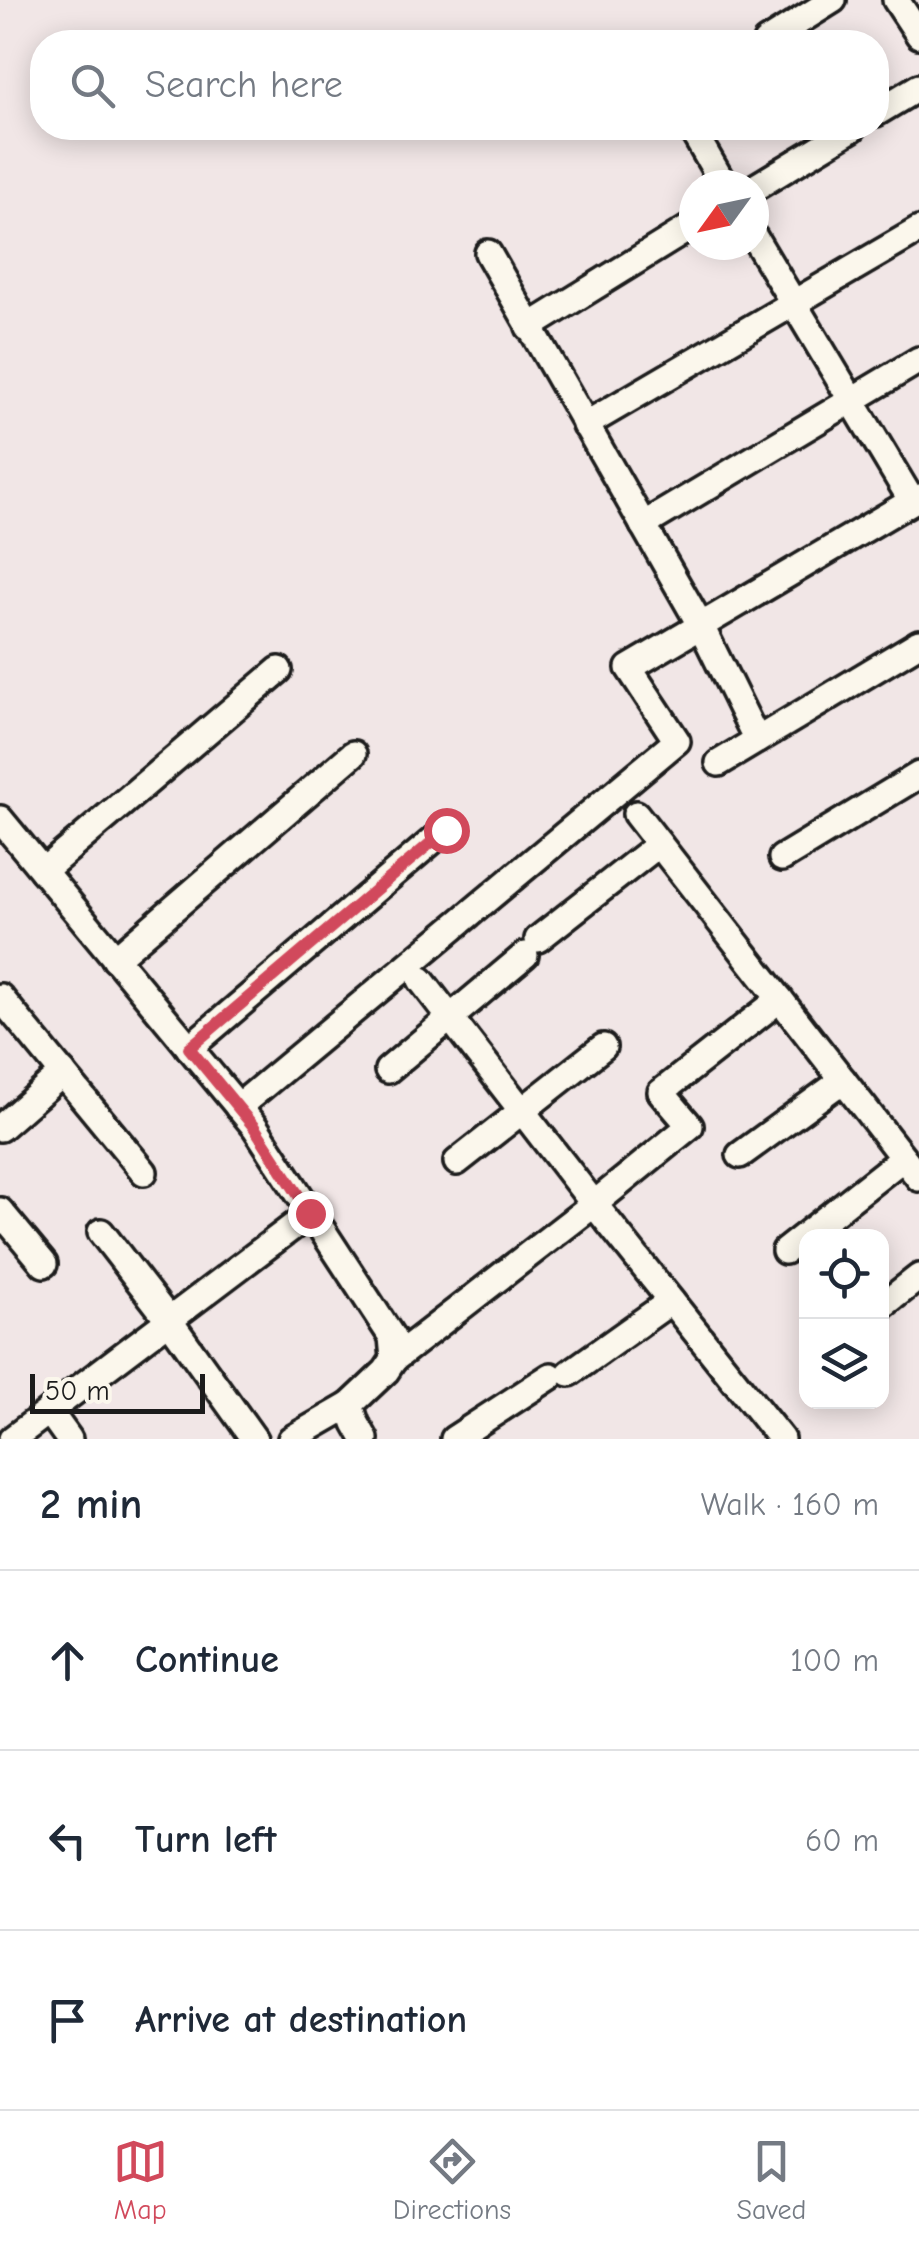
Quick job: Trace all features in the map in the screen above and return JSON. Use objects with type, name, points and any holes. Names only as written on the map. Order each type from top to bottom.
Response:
[{"type":"street","points":[[785,30],[833,0]]},
{"type":"street","points":[[896,0],[919,35]]},
{"type":"street","points":[[889,105],[919,87]]},
{"type":"street","points":[[698,140],[715,170]]},
{"type":"street","points":[[769,179],[833,140]]},
{"type":"street","points":[[585,424],[919,230]]},
{"type":"street","points":[[529,327],[679,234]]},
{"type":"street","points":[[488,253],[700,626],[756,740]]},
{"type":"street","points":[[238,1107],[677,742],[629,668],[915,499],[767,260]]},
{"type":"street","points":[[643,525],[919,360]]},
{"type":"street","points":[[718,762],[919,642]]},
{"type":"street","points":[[42,872],[279,670]]},
{"type":"street","points":[[115,959],[353,754]]},
{"type":"street","points":[[782,858],[919,775]]},
{"type":"street","points":[[636,814],[911,1168],[785,1251]]},
{"type":"street","points":[[0,819],[254,1127],[392,1336],[394,1360]]},
{"type":"street","points":[[189,1048],[446,830]]},
{"type":"street","points":[[388,1070],[659,844]]},
{"type":"street","points":[[421,980],[781,1439]]},
{"type":"street","points":[[0,997],[144,1172]]},
{"type":"street","points":[[291,1439],[350,1405],[394,1360],[690,1126],[661,1092],[780,999]]},
{"type":"street","points":[[456,1162],[604,1047]]},
{"type":"street","points":[[0,1128],[63,1073]]},
{"type":"street","points":[[740,1156],[843,1080]]},
{"type":"street","points":[[0,1212],[44,1264]]},
{"type":"street","points":[[12,1439],[310,1213]]},
{"type":"street","points":[[101,1232],[254,1439]]},
{"type":"street","points":[[889,1301],[919,1277]]},
{"type":"street","points":[[454,1439],[671,1301]]},
{"type":"street","points":[[350,1405],[360,1437]]},
{"type":"street","points":[[49,1411],[70,1439]]},
{"type":"route","points":[[310,1213],[254,1127],[189,1048],[446,830]]}]
